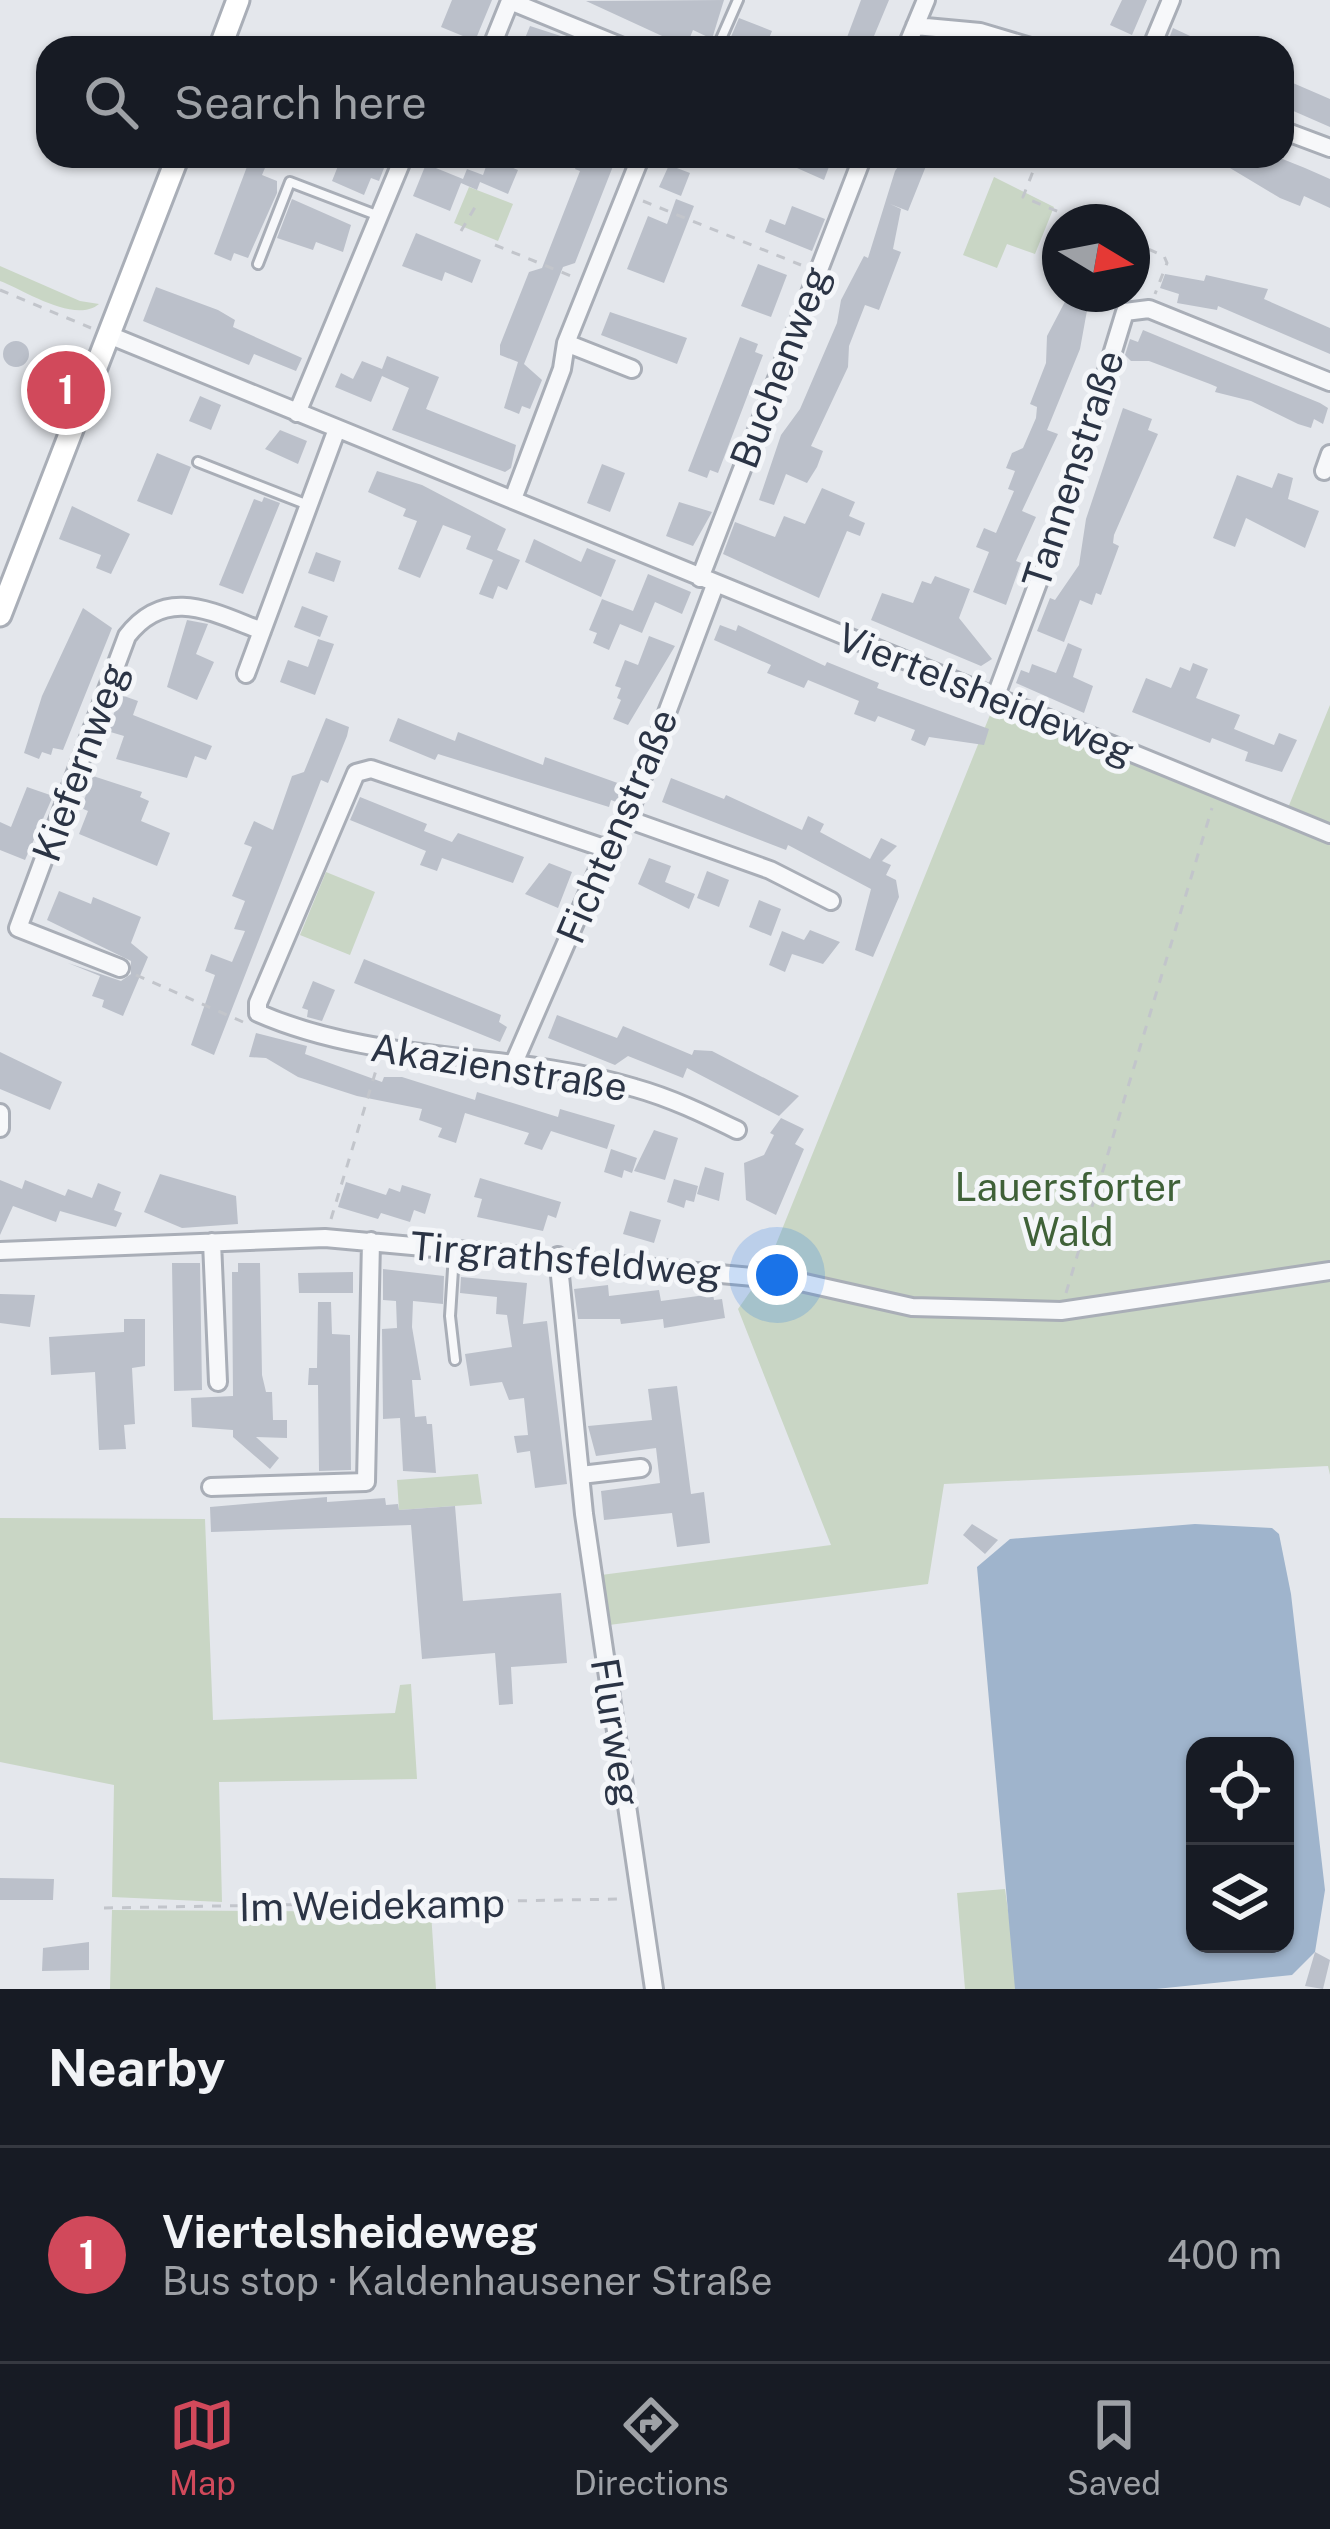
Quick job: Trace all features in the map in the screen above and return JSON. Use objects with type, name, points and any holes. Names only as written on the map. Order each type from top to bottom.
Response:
[{"type":"main road","points":[[224,36],[238,0]]},
{"type":"main road","points":[[0,615],[173,168]]},
{"type":"street","points":[[911,36],[926,0]]},
{"type":"street","points":[[1156,36],[1171,0]]},
{"type":"street","points":[[496,36],[510,1],[596,36]]},
{"type":"street","points":[[915,26],[994,36]]},
{"type":"street","points":[[1294,134],[1330,148]]},
{"type":"street","points":[[297,413],[399,168]]},
{"type":"street","points":[[513,499],[562,370],[566,344],[636,168]]},
{"type":"street","name":"Buchenweg","points":[[708,581],[858,168]]},
{"type":"street","name":"Tannenstraße","points":[[1150,309],[1330,382]]},
{"type":"street","name":"Tannenstraße","points":[[995,698],[1061,521],[1125,312]]},
{"type":"street","name":"Viertelsheideweg","points":[[109,335],[1330,834]]},
{"type":"street","points":[[566,344],[632,369]]},
{"type":"street","points":[[246,674],[337,429]]},
{"type":"street","name":"Fichtenstraße","points":[[513,1065],[607,849],[627,820],[708,581]]},
{"type":"street","name":"Kiefernweg","points":[[120,968],[18,928],[128,636],[141,617],[159,607],[188,603],[262,631]]},
{"type":"street","points":[[258,1013],[356,773],[371,769],[607,849]]},
{"type":"street","points":[[627,820],[770,870],[831,902]]},
{"type":"street","name":"Akazienstraße","points":[[258,1013],[302,1033],[382,1050],[513,1065],[633,1087],[737,1130]]},
{"type":"street","points":[[0,1114],[0,1128]]},
{"type":"street","name":"Tirgrathsfeldweg","points":[[0,1251],[371,1240],[796,1281],[911,1307],[1060,1312],[1330,1271]]},
{"type":"street","name":"Tirgrathsfeldweg","points":[[211,1487],[366,1482],[371,1240]]},
{"type":"street","points":[[212,1242],[218,1382]]},
{"type":"street","name":"Flurweg","points":[[558,1256],[581,1475],[654,1989]]},
{"type":"street","points":[[581,1475],[641,1468]]},
{"type":"lane","points":[[722,36],[738,0]]},
{"type":"lane","points":[[258,264],[290,182],[379,216]]},
{"type":"lane","points":[[198,462],[309,506]]},
{"type":"lane","points":[[455,1246],[450,1316],[455,1360]]},
{"type":"path","points":[[1034,168],[1023,197],[1042,205]]},
{"type":"path","points":[[625,193],[817,271]]},
{"type":"path","points":[[461,231],[478,202]]},
{"type":"path","points":[[495,245],[589,283]]},
{"type":"path","points":[[1150,250],[1165,256],[1167,263],[1150,306]]},
{"type":"path","points":[[0,290],[109,335]]},
{"type":"path","points":[[1060,1312],[1218,787]]},
{"type":"path","points":[[120,968],[248,1024],[258,1013]]},
{"type":"path","points":[[325,1238],[382,1050]]},
{"type":"path","name":"Im Weidekamp","points":[[104,1908],[641,1899]]},
{"type":"green space","points":[[994,177],[1048,204],[1042,204],[1042,237],[1035,254],[1007,244],[997,268],[963,255]]},
{"type":"green space","points":[[469,187],[513,204],[498,241],[454,223]]},
{"type":"green space","points":[[0,266],[80,301],[99,304],[77,310],[50,304],[0,281]]},
{"type":"green space","name":"Lauersforter Wald","points":[[994,705],[1281,825],[1330,705],[1330,1475],[1328,1466],[944,1484],[928,1584],[609,1625],[601,1575],[831,1545],[738,1309],[766,1269]]},
{"type":"green space","points":[[326,872],[375,892],[350,955],[300,935]]},
{"type":"green space","points":[[478,1474],[482,1504],[399,1510],[397,1480]]},
{"type":"green space","points":[[0,1518],[205,1519],[213,1720],[395,1713],[400,1685],[411,1684],[417,1779],[219,1782],[222,1902],[112,1897],[114,1785],[0,1762]]},
{"type":"green space","points":[[1005,1889],[1019,1989],[965,1989],[957,1893]]},
{"type":"green space","points":[[112,1910],[431,1912],[436,1989],[110,1989]]},
{"type":"water","points":[[1195,1524],[1272,1528],[1279,1534],[1291,1594],[1325,1890],[1315,1952],[1292,1975],[1156,1989],[1015,1989],[977,1567],[1010,1539]]},
{"type":"building","points":[[452,0],[492,0],[477,36],[441,27]]},
{"type":"building","points":[[724,0],[713,36],[693,30],[691,36],[662,36],[586,1]]},
{"type":"building","points":[[861,0],[889,0],[874,36],[848,36]]},
{"type":"building","points":[[1122,0],[1147,0],[1132,35],[1110,25]]},
{"type":"building","points":[[739,18],[772,31],[770,36],[731,36]]},
{"type":"building","points":[[530,26],[561,36],[526,36]]},
{"type":"building","points":[[1294,83],[1330,99],[1330,127],[1294,111]]},
{"type":"building","points":[[1294,164],[1330,179],[1330,208],[1304,196],[1300,206],[1230,168],[1294,168]]},
{"type":"building","points":[[246,168],[265,168],[262,175],[277,181],[277,193],[248,258],[234,253],[231,261],[214,254]]},
{"type":"building","points":[[337,168],[384,168],[379,181],[371,178],[364,195],[332,181]]},
{"type":"building","points":[[424,168],[463,179],[467,169],[483,175],[485,168],[518,170],[508,194],[480,182],[477,190],[461,183],[450,211],[413,196]]},
{"type":"building","points":[[612,168],[575,263],[563,267],[524,364],[542,380],[530,409],[522,406],[519,414],[504,408],[518,362],[500,355],[500,345],[529,272],[542,268],[580,171],[575,169]]},
{"type":"building","points":[[668,168],[690,173],[681,196],[659,187]]},
{"type":"building","points":[[797,168],[828,168],[824,180]]},
{"type":"building","points":[[925,168],[908,211],[890,204],[901,209],[893,249],[901,252],[879,310],[865,305],[849,346],[848,367],[811,446],[823,451],[817,467],[807,483],[786,474],[774,505],[759,500],[781,435],[800,409],[837,323],[841,300],[864,256],[868,258],[895,171]]},
{"type":"building","points":[[292,199],[351,225],[343,252],[316,242],[313,250],[277,238]]},
{"type":"building","points":[[676,199],[694,206],[664,283],[627,269],[648,216],[667,224]]},
{"type":"building","points":[[792,206],[825,219],[812,251],[765,232],[770,219],[785,225]]},
{"type":"building","points":[[416,233],[481,260],[472,283],[445,272],[442,281],[402,266]]},
{"type":"building","points":[[758,264],[787,275],[771,317],[741,306]]},
{"type":"building","points":[[1165,274],[1204,281],[1206,275],[1268,289],[1264,299],[1330,328],[1330,354],[1218,306],[1217,310],[1177,303],[1179,294],[1160,288]]},
{"type":"building","points":[[156,287],[218,310],[235,320],[233,327],[302,358],[296,371],[254,354],[249,365],[143,321]]},
{"type":"building","points":[[610,312],[687,338],[677,364],[601,335]]},
{"type":"building","points":[[1060,312],[1087,312],[1080,349],[1047,430],[1058,434],[1022,511],[1036,517],[1016,561],[1021,563],[1006,605],[973,592],[989,552],[976,547],[984,528],[996,533],[1014,491],[1008,489],[1015,471],[1006,468],[1012,453],[1023,448],[1036,418],[1037,407],[1030,404],[1046,363],[1047,336]]},
{"type":"building","points":[[1143,330],[1320,403],[1328,408],[1323,424],[1314,419],[1311,428],[1298,424],[1251,401],[1215,392],[1217,387],[1210,384],[1149,361],[1131,361],[1125,355],[1130,339],[1138,342]]},
{"type":"building","points":[[740,337],[758,344],[755,352],[763,355],[718,473],[710,470],[707,478],[688,471]]},
{"type":"building","points":[[16,341],[29,354],[16,367],[3,354]]},
{"type":"building","points":[[387,356],[439,377],[426,409],[516,445],[511,468],[505,472],[392,430],[409,388],[382,376],[371,402],[335,387],[341,373],[353,379],[362,361],[382,369]]},
{"type":"building","points":[[200,396],[221,405],[211,430],[189,421]]},
{"type":"building","points":[[1123,408],[1152,419],[1148,430],[1158,434],[1114,535],[1113,543],[1119,546],[1101,595],[1096,593],[1092,605],[1080,600],[1064,642],[1037,631],[1050,598],[1055,600],[1079,565],[1086,519]]},
{"type":"building","points":[[280,430],[307,441],[298,464],[265,449]]},
{"type":"building","points":[[157,453],[191,467],[172,515],[137,501]]},
{"type":"building","points":[[602,464],[625,473],[610,512],[587,503]]},
{"type":"building","points":[[377,471],[422,485],[506,529],[497,550],[520,560],[507,590],[498,586],[493,599],[479,594],[493,560],[466,549],[471,536],[443,525],[420,578],[398,569],[417,521],[403,516],[406,509],[368,492]]},
{"type":"building","points":[[1278,473],[1293,478],[1288,499],[1319,511],[1305,548],[1246,518],[1235,547],[1213,538],[1237,475],[1272,488]]},
{"type":"building","points":[[822,488],[855,502],[849,516],[865,523],[860,536],[847,531],[819,598],[723,554],[735,522],[775,537],[784,516],[805,524]]},
{"type":"building","points":[[264,497],[280,503],[243,594],[219,585],[254,499],[262,502]]},
{"type":"building","points":[[679,502],[712,512],[693,546],[666,536]]},
{"type":"building","points":[[72,506],[130,534],[111,574],[96,568],[101,555],[59,539]]},
{"type":"building","points":[[534,539],[581,562],[587,548],[616,560],[601,597],[525,562]]},
{"type":"building","points":[[316,552],[341,561],[334,582],[308,573]]},
{"type":"building","points":[[648,574],[691,592],[682,614],[655,602],[642,633],[620,624],[609,650],[593,643],[597,633],[589,630],[602,599],[633,611]]},
{"type":"building","points":[[935,576],[970,589],[959,618],[992,659],[981,666],[871,620],[882,593],[913,603],[922,581],[931,584]]},
{"type":"building","points":[[302,606],[328,616],[320,637],[294,627]]},
{"type":"building","points":[[83,608],[112,628],[63,750],[53,748],[51,755],[42,752],[39,759],[24,753],[42,696]]},
{"type":"building","points":[[187,620],[208,624],[196,654],[214,662],[197,700],[167,687]]},
{"type":"building","points":[[720,625],[736,631],[738,625],[825,666],[827,662],[879,683],[877,688],[989,729],[984,745],[929,737],[925,746],[911,740],[915,730],[878,716],[875,722],[854,714],[859,701],[808,680],[804,688],[767,673],[771,665],[714,640]]},
{"type":"building","points":[[649,636],[675,646],[628,725],[613,719],[621,700],[617,698],[621,688],[615,686],[625,660],[638,665]]},
{"type":"building","points":[[318,639],[334,644],[315,695],[280,682],[288,660],[308,667]]},
{"type":"building","points":[[1068,643],[1082,649],[1073,677],[1093,686],[1084,713],[1016,683],[1021,670],[1029,673],[1032,664],[1056,673]]},
{"type":"building","points":[[1193,663],[1208,669],[1196,698],[1240,715],[1234,729],[1274,745],[1279,733],[1297,740],[1282,772],[1245,761],[1248,752],[1212,738],[1210,743],[1132,712],[1146,678],[1171,688],[1180,667],[1190,671]]},
{"type":"building","points":[[121,695],[138,701],[133,715],[212,746],[206,760],[195,756],[187,778],[116,759],[124,736],[107,731]]},
{"type":"building","points":[[326,718],[349,727],[347,736],[328,783],[321,780],[214,1055],[191,1045],[215,975],[205,971],[211,954],[232,962],[245,931],[234,929],[245,901],[232,896],[252,847],[244,844],[254,821],[273,830],[292,776],[304,772]]},
{"type":"building","points":[[398,718],[455,741],[458,732],[543,765],[545,757],[626,786],[619,803],[611,800],[609,807],[438,754],[435,760],[389,741]]},
{"type":"building","points":[[93,776],[142,792],[140,797],[149,801],[141,821],[170,833],[157,866],[79,834],[88,811],[81,808]]},
{"type":"building","points":[[671,778],[724,799],[726,795],[802,830],[808,816],[824,824],[820,832],[870,859],[881,838],[897,846],[882,861],[891,865],[886,875],[896,880],[899,897],[873,957],[855,950],[871,889],[788,845],[786,850],[662,802]]},
{"type":"building","points":[[27,787],[53,796],[25,860],[0,850],[0,822],[11,827]]},
{"type":"building","points":[[360,797],[427,824],[424,831],[452,842],[458,833],[524,857],[513,883],[442,858],[437,871],[420,865],[426,851],[350,820]]},
{"type":"building","points":[[649,858],[671,866],[665,882],[695,894],[689,909],[638,884]]},
{"type":"building","points":[[549,863],[572,872],[558,908],[525,894]]},
{"type":"building","points":[[707,871],[729,880],[719,907],[697,898]]},
{"type":"building","points":[[59,891],[91,904],[93,897],[141,917],[131,943],[148,957],[123,1016],[102,1007],[104,1000],[92,996],[100,976],[68,963],[121,981],[131,974],[131,961],[47,920]]},
{"type":"building","points":[[759,900],[781,909],[771,936],[749,927]]},
{"type":"building","points":[[810,930],[840,942],[823,964],[792,954],[785,972],[769,965],[782,931],[804,940]]},
{"type":"building","points":[[364,959],[501,1015],[499,1022],[507,1027],[500,1042],[354,983]]},
{"type":"building","points":[[313,981],[335,990],[322,1021],[307,1017],[308,1010],[302,1008]]},
{"type":"building","points":[[557,1015],[617,1038],[623,1026],[692,1055],[694,1050],[712,1051],[799,1096],[779,1116],[687,1068],[683,1078],[628,1056],[615,1065],[548,1038]]},
{"type":"building","points":[[256,1033],[307,1046],[305,1054],[382,1082],[384,1077],[402,1077],[475,1100],[477,1092],[558,1117],[560,1109],[615,1125],[607,1149],[551,1131],[542,1150],[524,1144],[529,1133],[465,1113],[456,1143],[438,1137],[442,1128],[419,1120],[422,1109],[357,1096],[298,1077],[266,1058],[249,1057]]},
{"type":"building","points":[[0,1052],[62,1082],[50,1110],[0,1089]]},
{"type":"building","points":[[781,1118],[804,1129],[795,1144],[804,1149],[776,1215],[746,1200],[744,1163],[764,1155],[774,1135],[770,1133]]},
{"type":"building","points":[[654,1130],[678,1138],[665,1180],[634,1171]]},
{"type":"building","points":[[611,1149],[637,1158],[632,1173],[624,1170],[622,1178],[604,1172]]},
{"type":"building","points":[[705,1167],[724,1173],[719,1201],[697,1194]]},
{"type":"building","points":[[160,1174],[236,1196],[238,1224],[182,1228],[144,1212]]},
{"type":"building","points":[[480,1178],[561,1202],[556,1218],[548,1215],[543,1231],[477,1217],[482,1199],[474,1197]]},
{"type":"building","points":[[674,1179],[698,1186],[694,1202],[686,1200],[684,1208],[667,1202]]},
{"type":"building","points":[[0,1180],[22,1189],[25,1180],[65,1196],[68,1189],[92,1198],[98,1183],[121,1192],[114,1210],[122,1213],[116,1227],[60,1211],[56,1222],[13,1206],[0,1235]]},
{"type":"building","points":[[346,1182],[386,1195],[389,1188],[400,1192],[402,1185],[431,1194],[425,1214],[414,1210],[410,1222],[381,1213],[378,1219],[338,1207]]},
{"type":"building","points":[[630,1211],[661,1220],[654,1243],[623,1234]]},
{"type":"building","points":[[172,1263],[200,1263],[202,1390],[174,1391]]},
{"type":"building","points":[[238,1263],[260,1263],[262,1375],[266,1392],[272,1392],[273,1420],[287,1420],[287,1438],[256,1437],[279,1458],[270,1469],[233,1437],[233,1430],[192,1427],[191,1398],[233,1396],[232,1272],[238,1272]]},
{"type":"building","points":[[383,1269],[444,1276],[443,1304],[413,1301],[412,1327],[421,1380],[412,1380],[415,1417],[426,1416],[427,1424],[432,1424],[436,1473],[403,1471],[400,1418],[383,1419],[382,1329],[397,1328],[396,1301],[383,1300]]},
{"type":"building","points":[[353,1272],[353,1293],[299,1293],[298,1273]]},
{"type":"building","points":[[461,1277],[527,1283],[523,1324],[547,1321],[567,1484],[535,1488],[530,1451],[517,1453],[514,1436],[528,1435],[524,1398],[509,1400],[502,1382],[470,1386],[465,1354],[512,1347],[507,1315],[496,1314],[497,1297],[460,1293]]},
{"type":"building","points":[[608,1285],[609,1296],[659,1290],[661,1301],[713,1294],[714,1300],[722,1299],[725,1318],[664,1328],[663,1319],[621,1324],[620,1319],[578,1319],[574,1289]]},
{"type":"building","points":[[0,1294],[35,1295],[30,1327],[0,1323]]},
{"type":"building","points":[[318,1302],[331,1302],[332,1334],[350,1335],[351,1470],[319,1471],[318,1385],[308,1385],[309,1368],[317,1368]]},
{"type":"building","points":[[124,1319],[145,1319],[145,1366],[132,1368],[135,1424],[124,1425],[126,1449],[99,1450],[95,1372],[51,1375],[49,1337],[124,1332]]},
{"type":"building","points":[[677,1386],[691,1494],[704,1492],[710,1543],[677,1547],[672,1513],[604,1520],[601,1491],[660,1483],[656,1448],[596,1456],[588,1426],[652,1420],[648,1389]]},
{"type":"building","points":[[327,1497],[327,1502],[385,1498],[386,1505],[398,1504],[399,1510],[455,1506],[463,1601],[561,1593],[567,1663],[511,1667],[513,1704],[499,1705],[495,1653],[422,1659],[411,1525],[211,1532],[210,1507]]},
{"type":"building","points":[[972,1524],[998,1540],[985,1554],[963,1535]]},
{"type":"building","points":[[0,1878],[54,1879],[53,1900],[0,1900]]},
{"type":"building","points":[[89,1942],[89,1970],[42,1971],[43,1948]]},
{"type":"building","points":[[1315,1952],[1330,1960],[1323,1989],[1305,1986]]},
{"type":"place","name":"Viertelsheideweg","points":[[66,390]]}]
